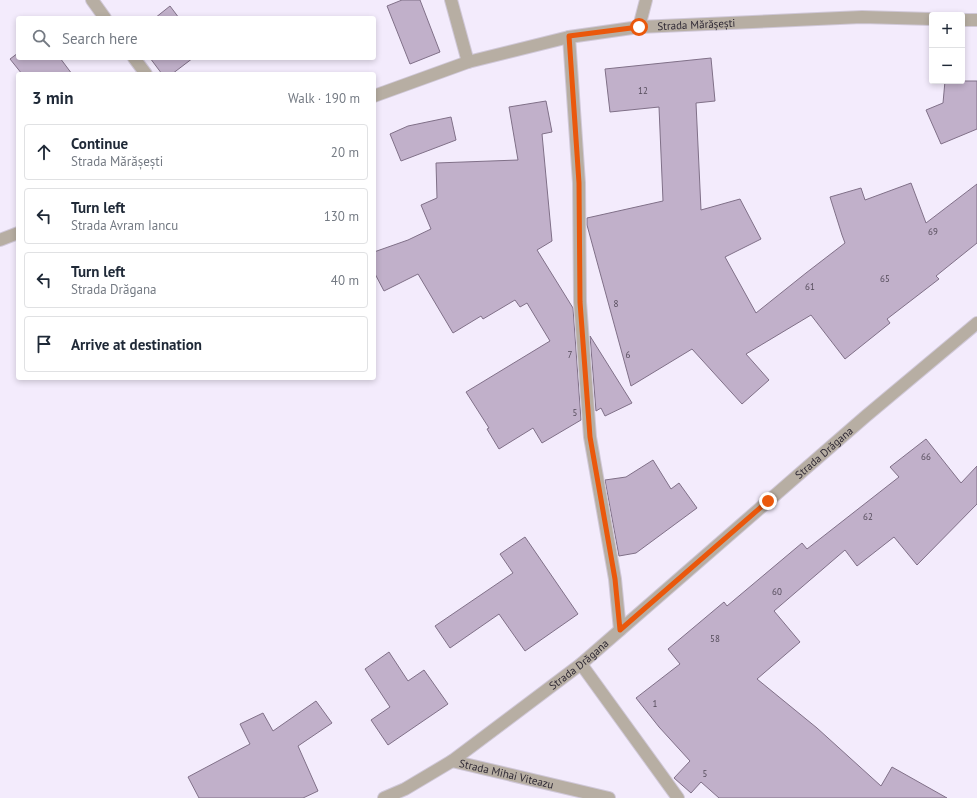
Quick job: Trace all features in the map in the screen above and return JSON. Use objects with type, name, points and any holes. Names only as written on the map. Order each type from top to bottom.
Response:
[{"type":"street","points":[[92,0],[104,16]]},
{"type":"street","points":[[451,0],[468,62]]},
{"type":"street","points":[[639,27],[646,0]]},
{"type":"street","name":"Strada Mărășești","points":[[376,95],[468,62],[569,36],[639,27],[862,17],[929,19]]},
{"type":"street","points":[[965,20],[977,20]]},
{"type":"street","points":[[569,36],[579,183],[580,302],[590,437],[615,579],[620,630]]},
{"type":"street","points":[[136,60],[144,72]]},
{"type":"street","points":[[0,240],[16,234]]},
{"type":"street","name":"Strada Drăgana","points":[[384,798],[405,789],[452,761],[580,664],[866,416],[977,323]]},
{"type":"street","points":[[580,664],[678,798]]},
{"type":"street","name":"Strada Mihai Viteazu","points":[[452,761],[609,798]]},
{"type":"building","points":[[402,0],[420,0],[440,52],[410,64],[387,6]]},
{"type":"building","points":[[170,6],[178,16],[158,16]]},
{"type":"building","points":[[16,54],[16,60],[62,60],[70,72],[20,72],[10,59]]},
{"type":"building","points":[[711,58],[715,101],[696,103],[701,210],[740,199],[761,239],[725,257],[756,313],[845,243],[830,197],[861,188],[865,200],[911,183],[926,223],[977,184],[977,243],[936,276],[939,279],[887,319],[890,323],[845,359],[811,315],[746,354],[769,380],[742,404],[692,349],[631,386],[587,225],[587,218],[663,201],[659,107],[610,112],[605,69]]},
{"type":"building","points":[[152,60],[190,60],[175,72],[160,72]]},
{"type":"building","points":[[965,81],[977,81],[977,129],[941,144],[926,110],[943,103],[945,84],[965,84]]},
{"type":"building","points":[[546,101],[552,132],[542,134],[552,241],[537,250],[573,308],[581,420],[542,443],[533,428],[499,449],[487,429],[489,428],[466,392],[550,341],[527,303],[520,307],[515,300],[483,319],[481,316],[453,333],[418,274],[384,291],[376,276],[376,251],[408,240],[431,229],[421,205],[437,198],[436,163],[518,160],[509,107]]},
{"type":"building","points":[[451,117],[456,140],[401,161],[390,134],[408,126]]},
{"type":"building","points":[[590,336],[632,403],[605,416],[601,408],[596,411]]},
{"type":"building","points":[[926,439],[961,483],[977,466],[977,504],[917,565],[894,537],[857,566],[845,550],[774,611],[800,642],[757,679],[817,728],[881,786],[892,767],[947,798],[719,798],[701,782],[691,793],[674,778],[690,761],[659,727],[636,698],[680,664],[668,649],[724,602],[727,606],[802,543],[807,549],[899,477],[890,467]]},
{"type":"building","points":[[653,460],[671,489],[679,483],[697,508],[636,553],[619,556],[605,480],[626,477]]},
{"type":"building","points":[[525,537],[578,614],[525,651],[499,614],[450,648],[435,626],[513,573],[500,554]]},
{"type":"building","points":[[389,652],[408,681],[424,670],[448,704],[388,745],[371,720],[390,707],[365,669]]},
{"type":"building","points":[[316,701],[332,723],[298,746],[318,791],[303,798],[199,798],[188,777],[250,744],[240,724],[263,713],[273,731]]},
{"type":"route","points":[[639,27],[569,36],[579,183],[580,302],[590,437],[615,579],[620,630],[768,501]]}]
